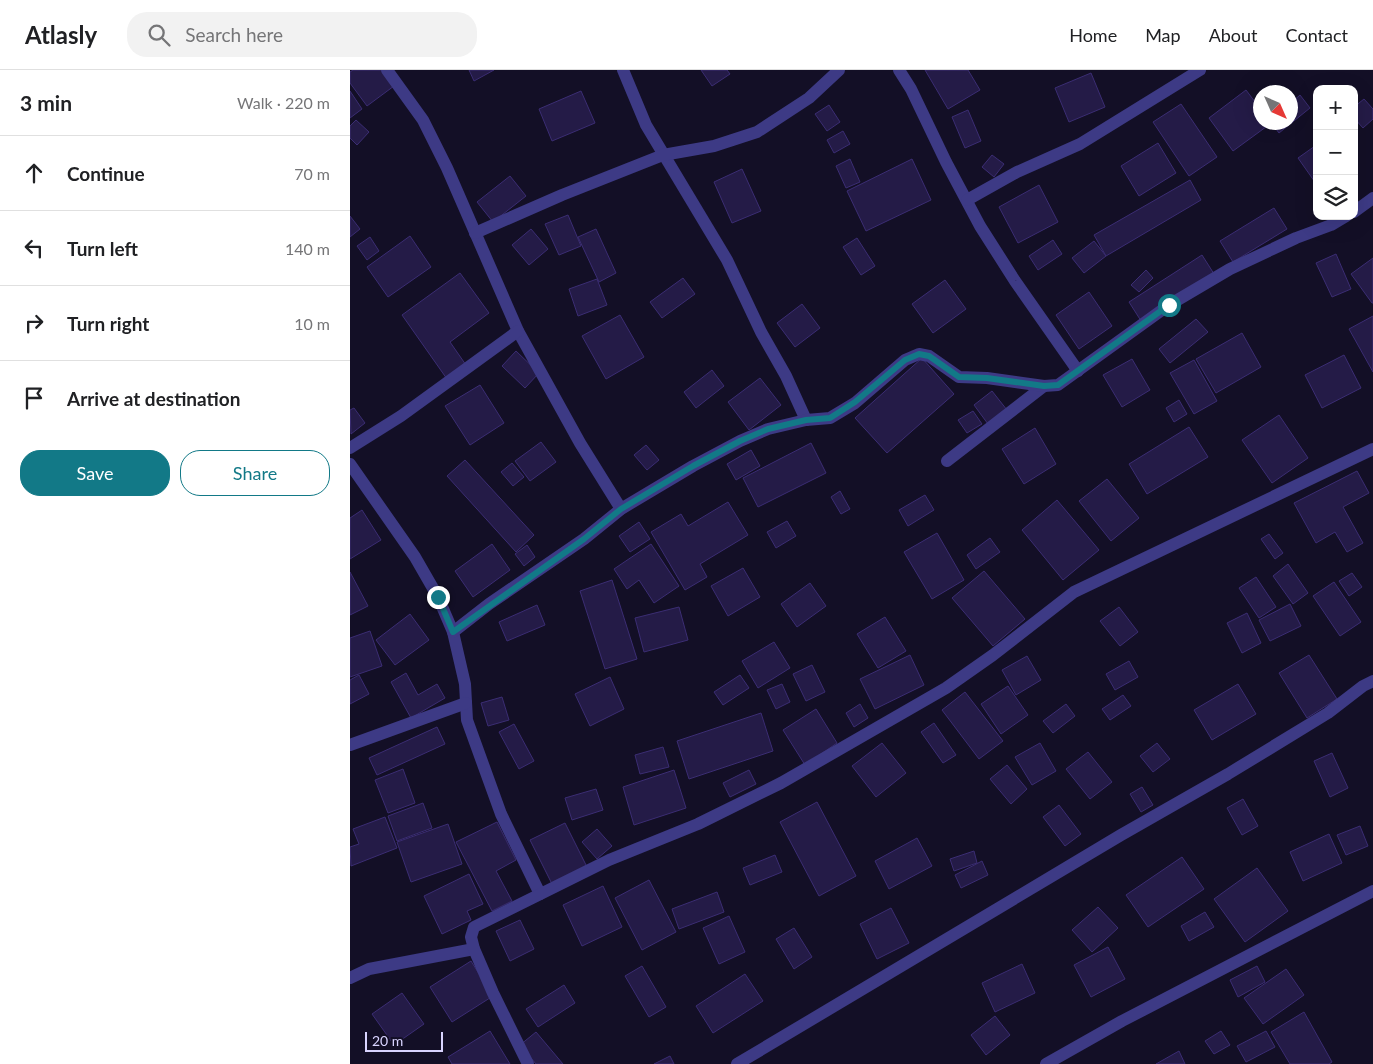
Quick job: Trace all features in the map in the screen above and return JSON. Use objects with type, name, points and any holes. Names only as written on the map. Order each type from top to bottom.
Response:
[{"type":"street","points":[[387,70],[423,120],[518,332],[580,443],[621,509]]},
{"type":"street","points":[[623,70],[646,125],[727,260],[761,332],[786,376],[806,420]]},
{"type":"street","points":[[475,233],[562,194],[663,155],[714,146],[757,132],[809,98],[839,70]]},
{"type":"street","points":[[899,70],[911,89],[946,162],[980,226],[1014,281],[1078,371]]},
{"type":"street","points":[[967,200],[1017,172],[1080,144],[1200,70]]},
{"type":"street","points":[[1358,209],[1373,198]]},
{"type":"street","points":[[453,632],[584,539],[621,509],[693,466],[740,441],[768,429],[806,420],[830,418],[855,402],[905,360],[919,354],[929,356],[959,377],[987,378],[1044,386],[1058,385],[1169,305],[1222,274],[1296,238],[1339,220]]},
{"type":"street","points":[[350,448],[401,416],[518,332]]},
{"type":"street","points":[[947,461],[1044,386]]},
{"type":"street","points":[[528,1064],[493,993],[474,949],[471,937],[474,927],[609,860],[698,824],[782,784],[946,688],[993,655],[1074,592],[1373,449]]},
{"type":"street","points":[[350,464],[415,557],[438,597],[453,632],[465,684],[467,720],[501,814],[540,894]]},
{"type":"street","points":[[737,1064],[1121,835],[1228,774],[1328,713],[1373,681]]},
{"type":"street","points":[[350,745],[466,703]]},
{"type":"street","points":[[1046,1064],[1122,1021],[1373,891]]},
{"type":"street","points":[[350,978],[369,969],[474,949]]},
{"type":"building","points":[[353,70],[383,70],[394,86],[367,106],[350,83],[350,72]]},
{"type":"building","points":[[469,70],[494,70],[474,81]]},
{"type":"building","points":[[701,70],[727,70],[730,74],[712,86]]},
{"type":"building","points":[[925,70],[968,70],[980,90],[948,109]]},
{"type":"building","points":[[1091,73],[1105,107],[1069,122],[1055,88]]},
{"type":"building","points":[[1246,90],[1253,99],[1253,130],[1262,130],[1233,151],[1209,118]]},
{"type":"building","points":[[350,91],[362,109],[350,118]]},
{"type":"building","points":[[581,91],[595,123],[552,141],[539,109]]},
{"type":"building","points":[[1300,95],[1310,108],[1298,118],[1298,97]]},
{"type":"building","points":[[1364,99],[1373,109],[1373,119],[1363,128],[1358,122],[1358,104]]},
{"type":"building","points":[[1181,104],[1217,157],[1189,176],[1153,122]]},
{"type":"building","points":[[829,105],[840,122],[827,131],[815,114]]},
{"type":"building","points":[[968,110],[981,141],[965,148],[952,117]]},
{"type":"building","points":[[356,120],[369,132],[357,145],[350,138],[350,126]]},
{"type":"building","points":[[843,131],[850,144],[834,153],[827,140]]},
{"type":"building","points":[[1158,143],[1176,173],[1139,196],[1121,166]]},
{"type":"building","points":[[1313,147],[1313,179],[1298,158]]},
{"type":"building","points":[[992,155],[1004,164],[994,177],[982,167]]},
{"type":"building","points":[[850,159],[860,182],[846,188],[836,166]]},
{"type":"building","points":[[912,159],[931,200],[866,231],[847,191]]},
{"type":"building","points":[[742,169],[761,211],[732,223],[714,182]]},
{"type":"building","points":[[510,176],[526,196],[493,222],[477,202]]},
{"type":"building","points":[[1190,180],[1201,200],[1106,256],[1094,235]]},
{"type":"building","points":[[1039,185],[1058,222],[1018,243],[999,207]]},
{"type":"building","points":[[1274,208],[1287,229],[1233,262],[1220,241]]},
{"type":"building","points":[[568,215],[581,246],[559,255],[545,224]]},
{"type":"building","points":[[350,216],[360,229],[350,237]]},
{"type":"building","points":[[531,229],[548,249],[529,265],[512,245]]},
{"type":"building","points":[[596,229],[616,273],[599,282],[578,237]]},
{"type":"building","points":[[410,236],[431,267],[388,297],[367,267]]},
{"type":"building","points":[[370,237],[379,251],[367,260],[357,246]]},
{"type":"building","points":[[857,238],[875,266],[861,275],[843,247]]},
{"type":"building","points":[[1053,240],[1062,254],[1038,270],[1029,256]]},
{"type":"building","points":[[1094,241],[1106,256],[1084,273],[1072,258]]},
{"type":"building","points":[[1336,254],[1351,289],[1332,297],[1316,263]]},
{"type":"building","points":[[1202,255],[1216,277],[1143,324],[1129,302]]},
{"type":"building","points":[[1373,258],[1373,303],[1372,303],[1351,274]]},
{"type":"building","points":[[1146,270],[1153,278],[1139,292],[1131,285]]},
{"type":"building","points":[[460,273],[489,313],[450,342],[466,365],[447,379],[402,315]]},
{"type":"building","points":[[683,278],[695,294],[662,318],[650,302]]},
{"type":"building","points":[[597,279],[607,305],[578,316],[569,289]]},
{"type":"building","points":[[945,280],[966,309],[933,333],[912,304]]},
{"type":"building","points":[[1089,292],[1112,326],[1079,349],[1056,315]]},
{"type":"building","points":[[802,304],[820,328],[795,347],[777,323]]},
{"type":"building","points":[[620,315],[644,357],[606,379],[582,336]]},
{"type":"building","points":[[1373,316],[1373,372],[1349,329]]},
{"type":"building","points":[[1196,319],[1208,332],[1170,363],[1159,349]]},
{"type":"building","points":[[1242,333],[1261,367],[1216,393],[1196,359]]},
{"type":"building","points":[[516,351],[539,373],[525,388],[502,366]]},
{"type":"building","points":[[1344,355],[1361,388],[1322,408],[1305,375]]},
{"type":"building","points":[[922,358],[954,394],[887,453],[855,418]]},
{"type":"building","points":[[1132,359],[1150,390],[1122,407],[1103,375]]},
{"type":"building","points":[[1194,360],[1217,401],[1194,414],[1170,373]]},
{"type":"building","points":[[712,370],[724,386],[696,408],[684,392]]},
{"type":"building","points":[[760,378],[781,405],[749,430],[728,402]]},
{"type":"building","points":[[480,385],[504,423],[470,445],[445,406]]},
{"type":"building","points":[[992,391],[1007,410],[988,424],[974,405]]},
{"type":"building","points":[[1179,400],[1187,414],[1174,422],[1166,408]]},
{"type":"building","points":[[354,408],[365,423],[351,434],[350,410]]},
{"type":"building","points":[[973,411],[982,424],[967,433],[958,420]]},
{"type":"building","points":[[1279,415],[1308,458],[1272,483],[1242,440]]},
{"type":"building","points":[[1189,427],[1208,457],[1147,494],[1129,464]]},
{"type":"building","points":[[1035,428],[1056,464],[1024,484],[1002,449]]},
{"type":"building","points":[[541,442],[556,462],[530,481],[515,461]]},
{"type":"building","points":[[811,443],[826,473],[758,507],[743,478]]},
{"type":"building","points":[[646,445],[659,460],[647,470],[634,455]]},
{"type":"building","points":[[751,450],[760,466],[736,480],[727,464]]},
{"type":"building","points":[[465,460],[534,535],[516,552],[447,476]]},
{"type":"building","points":[[512,463],[524,477],[513,486],[501,472]]},
{"type":"building","points":[[1357,471],[1369,493],[1343,507],[1363,543],[1347,552],[1335,532],[1316,543],[1294,503]]},
{"type":"building","points":[[1107,479],[1139,518],[1111,541],[1079,501]]},
{"type":"building","points":[[840,491],[850,509],[841,514],[831,497]]},
{"type":"building","points":[[925,495],[934,510],[908,526],[899,510]]},
{"type":"building","points":[[1057,500],[1099,550],[1063,580],[1022,530]]},
{"type":"building","points":[[728,502],[748,535],[700,564],[707,577],[685,590],[651,532],[681,514],[688,526]]},
{"type":"building","points":[[362,510],[381,540],[350,559],[350,518]]},
{"type":"building","points":[[787,521],[796,536],[776,548],[767,532]]},
{"type":"building","points":[[639,522],[650,539],[630,552],[619,536]]},
{"type":"building","points":[[937,533],[964,580],[932,599],[904,552]]},
{"type":"building","points":[[1269,534],[1283,553],[1275,559],[1261,539]]},
{"type":"building","points":[[990,538],[1000,552],[976,569],[967,555]]},
{"type":"building","points":[[492,544],[510,570],[473,597],[455,571]]},
{"type":"building","points":[[651,544],[679,586],[654,603],[639,580],[627,589],[614,569]]},
{"type":"building","points":[[527,545],[535,557],[524,566],[515,554]]},
{"type":"building","points":[[1288,564],[1308,593],[1293,604],[1273,576]]},
{"type":"building","points":[[743,568],[760,597],[728,616],[711,586]]},
{"type":"building","points":[[984,571],[1025,619],[993,646],[952,598]]},
{"type":"building","points":[[350,572],[368,606],[350,615]]},
{"type":"building","points":[[1352,573],[1362,587],[1349,596],[1339,581]]},
{"type":"building","points":[[1256,577],[1276,607],[1259,618],[1239,588]]},
{"type":"building","points":[[612,580],[637,659],[605,669],[580,591]]},
{"type":"building","points":[[1334,582],[1361,622],[1340,636],[1313,596]]},
{"type":"building","points":[[810,583],[826,606],[797,627],[781,604]]},
{"type":"building","points":[[1290,604],[1301,626],[1270,641],[1259,620]]},
{"type":"building","points":[[537,605],[545,625],[507,641],[499,622]]},
{"type":"building","points":[[679,607],[688,640],[644,652],[635,618]]},
{"type":"building","points":[[1119,607],[1138,632],[1120,646],[1100,621]]},
{"type":"building","points":[[1247,613],[1261,643],[1242,653],[1227,623]]},
{"type":"building","points":[[410,614],[429,640],[395,665],[376,640]]},
{"type":"building","points":[[885,617],[906,651],[878,668],[857,634]]},
{"type":"building","points":[[370,631],[382,666],[350,677],[350,638]]},
{"type":"building","points":[[774,642],[790,668],[758,688],[742,661]]},
{"type":"building","points":[[910,655],[924,685],[875,709],[860,679]]},
{"type":"building","points":[[1309,655],[1337,699],[1307,718],[1279,673]]},
{"type":"building","points":[[1027,656],[1041,680],[1016,695],[1002,670]]},
{"type":"building","points":[[1129,661],[1138,677],[1115,690],[1106,674]]},
{"type":"building","points":[[812,665],[825,692],[806,701],[793,674]]},
{"type":"building","points":[[406,673],[418,695],[437,684],[445,698],[411,718],[391,682]]},
{"type":"building","points":[[359,675],[369,694],[350,704],[350,680]]},
{"type":"building","points":[[740,675],[749,688],[723,705],[714,692]]},
{"type":"building","points":[[610,677],[624,709],[590,726],[575,694]]},
{"type":"building","points":[[782,684],[790,702],[776,709],[767,690]]},
{"type":"building","points":[[1238,684],[1256,714],[1212,740],[1194,710]]},
{"type":"building","points":[[1008,686],[1028,715],[1001,734],[981,704]]},
{"type":"building","points":[[965,692],[1003,741],[979,759],[942,710]]},
{"type":"building","points":[[1123,695],[1131,706],[1110,720],[1102,709]]},
{"type":"building","points":[[502,697],[509,720],[488,726],[481,703]]},
{"type":"building","points":[[860,704],[868,718],[854,727],[846,713]]},
{"type":"building","points":[[1066,704],[1075,716],[1053,733],[1043,721]]},
{"type":"building","points":[[816,709],[837,743],[805,765],[783,730]]},
{"type":"building","points":[[761,713],[773,751],[689,779],[677,741]]},
{"type":"building","points":[[934,723],[956,755],[943,763],[921,732]]},
{"type":"building","points":[[514,724],[534,761],[519,769],[499,732]]},
{"type":"building","points":[[437,727],[445,744],[377,775],[369,758]]},
{"type":"building","points":[[882,743],[906,773],[876,797],[852,766]]},
{"type":"building","points":[[1040,743],[1056,771],[1032,785],[1015,757]]},
{"type":"building","points":[[1157,743],[1170,759],[1153,772],[1140,756]]},
{"type":"building","points":[[663,747],[669,767],[640,774],[635,755]]},
{"type":"building","points":[[1088,752],[1112,782],[1090,799],[1066,769]]},
{"type":"building","points":[[1332,753],[1348,788],[1330,797],[1314,761]]},
{"type":"building","points":[[1007,765],[1027,789],[1011,804],[990,779]]},
{"type":"building","points":[[403,769],[415,803],[388,813],[375,780]]},
{"type":"building","points":[[674,770],[686,808],[634,825],[623,787]]},
{"type":"building","points":[[749,770],[756,784],[730,797],[723,783]]},
{"type":"building","points":[[1142,787],[1153,805],[1141,812],[1130,794]]},
{"type":"building","points":[[596,789],[603,810],[572,820],[565,798]]},
{"type":"building","points":[[1243,799],[1258,826],[1242,835],[1227,808]]},
{"type":"building","points":[[817,802],[856,876],[819,896],[780,822]]},
{"type":"building","points":[[423,803],[432,828],[397,841],[388,816]]},
{"type":"building","points":[[1059,805],[1081,834],[1065,846],[1043,817]]},
{"type":"building","points":[[385,817],[397,848],[351,866],[350,847],[359,844],[353,829]]},
{"type":"building","points":[[497,822],[516,860],[496,871],[512,901],[492,911],[456,842]]},
{"type":"building","points":[[565,823],[587,867],[552,884],[530,840]]},
{"type":"building","points":[[448,824],[462,864],[411,882],[397,842]]},
{"type":"building","points":[[1360,826],[1368,846],[1346,855],[1337,835]]},
{"type":"building","points":[[597,829],[612,846],[597,859],[582,842]]},
{"type":"building","points":[[1329,834],[1342,863],[1303,881],[1290,852]]},
{"type":"building","points":[[917,838],[932,866],[889,889],[875,861]]},
{"type":"building","points":[[974,851],[977,863],[954,871],[950,859]]},
{"type":"building","points":[[775,855],[782,872],[750,885],[743,868]]},
{"type":"building","points":[[1182,857],[1204,889],[1148,927],[1126,895]]},
{"type":"building","points":[[982,861],[988,875],[961,888],[955,875]]},
{"type":"building","points":[[1257,868],[1288,911],[1245,942],[1214,899]]},
{"type":"building","points":[[469,874],[483,904],[467,911],[471,920],[442,934],[424,896]]},
{"type":"building","points":[[649,880],[676,932],[642,950],[615,898]]},
{"type":"building","points":[[603,886],[622,927],[582,946],[563,905]]},
{"type":"building","points":[[717,892],[724,912],[679,929],[672,909]]},
{"type":"building","points":[[1098,907],[1118,928],[1092,952],[1072,930]]},
{"type":"building","points":[[891,908],[909,943],[877,959],[860,924]]},
{"type":"building","points":[[1205,912],[1214,927],[1189,941],[1181,926]]},
{"type":"building","points":[[729,916],[745,952],[719,964],[703,928]]},
{"type":"building","points":[[520,920],[534,949],[510,961],[496,931]]},
{"type":"building","points":[[794,928],[812,957],[794,969],[776,939]]},
{"type":"building","points":[[1108,947],[1125,979],[1091,997],[1074,965]]},
{"type":"building","points":[[471,961],[493,996],[452,1022],[430,987]]},
{"type":"building","points":[[1022,964],[1035,993],[995,1012],[982,983]]},
{"type":"building","points":[[642,966],[666,1007],[649,1017],[625,976]]},
{"type":"building","points":[[1257,966],[1265,982],[1238,997],[1230,980]]},
{"type":"building","points":[[1286,969],[1304,995],[1263,1024],[1244,998]]},
{"type":"building","points":[[745,974],[763,1001],[713,1033],[696,1006]]},
{"type":"building","points":[[564,985],[575,1003],[538,1027],[526,1009]]},
{"type":"building","points":[[402,993],[424,1024],[394,1045],[372,1014]]},
{"type":"building","points":[[1304,1012],[1332,1062],[1329,1064],[1290,1064],[1271,1032]]},
{"type":"building","points":[[995,1016],[1010,1035],[986,1055],[971,1035]]},
{"type":"building","points":[[490,1031],[510,1064],[452,1064],[448,1057]]},
{"type":"building","points":[[1221,1031],[1230,1045],[1214,1054],[1205,1041]]},
{"type":"building","points":[[1266,1031],[1275,1047],[1246,1062],[1237,1046]]},
{"type":"building","points":[[536,1032],[563,1064],[536,1064],[520,1045]]},
{"type":"building","points":[[1179,1051],[1185,1064],[1156,1064]]},
{"type":"building","points":[[670,1056],[674,1064],[654,1064]]},
{"type":"route","points":[[438,597],[453,632],[489,604],[584,539],[621,509],[693,466],[740,441],[768,429],[806,420],[830,418],[855,402],[905,360],[919,354],[929,356],[959,377],[987,378],[1044,386],[1058,385],[1169,305]]}]
